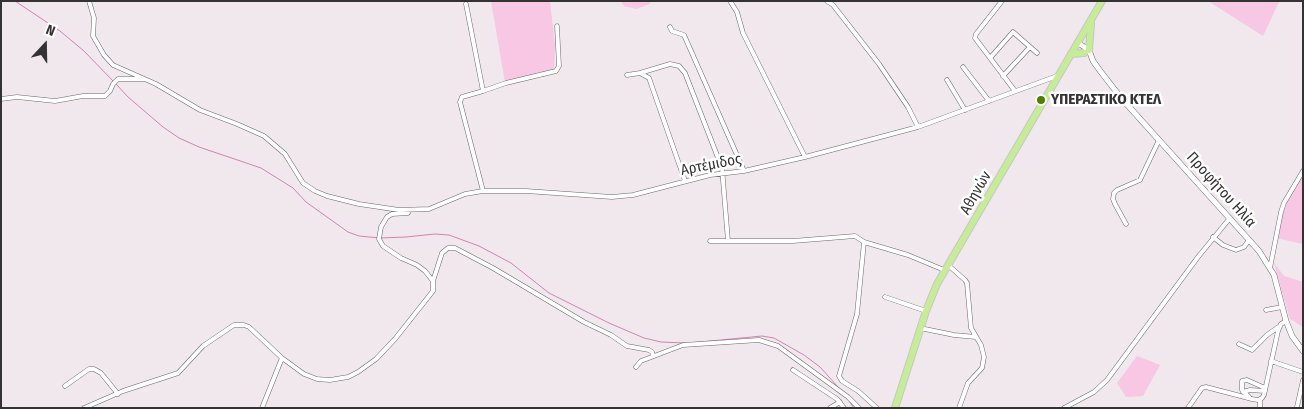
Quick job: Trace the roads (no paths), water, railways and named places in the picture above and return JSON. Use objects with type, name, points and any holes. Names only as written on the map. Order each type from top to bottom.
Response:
[{"type":"main road","name":"Αθηνών","points":[[898,406],[920,328],[946,267],[1102,1]]},
{"type":"main road","points":[[1071,54],[1087,52],[1091,20]]},
{"type":"street","name":"Αρτέμιδος","points":[[88,1],[94,18],[93,36],[104,55],[113,65],[146,79],[200,110],[264,136],[285,154],[298,178],[315,190],[327,196],[389,209],[423,210],[465,194],[483,191],[526,191],[596,197],[621,197],[685,181],[804,157],[918,127],[1058,75]]},
{"type":"street","points":[[730,1],[737,12],[743,34],[804,157]]},
{"type":"street","points":[[827,1],[833,5],[879,64],[908,107],[918,127]]},
{"type":"street","points":[[1002,1],[975,36],[977,42],[1015,91]]},
{"type":"street","points":[[466,4],[483,91]]},
{"type":"street","points":[[483,191],[460,100],[462,97],[506,83],[556,71],[559,66],[557,26]]},
{"type":"street","points":[[670,27],[672,31],[684,35],[744,170]]},
{"type":"street","points":[[990,58],[1013,32],[1037,53]]},
{"type":"street","points":[[1077,45],[1087,52]]},
{"type":"street","points":[[1003,76],[1030,46]]},
{"type":"street","name":"Προφήτου Ηλία","points":[[1087,52],[1122,99],[1230,218],[1270,268],[1276,279],[1286,321],[1292,336],[1303,351]]},
{"type":"street","points":[[627,75],[670,64],[681,68],[723,173],[728,241]]},
{"type":"street","points":[[963,67],[989,101]]},
{"type":"street","points":[[640,73],[649,78],[685,181]]},
{"type":"street","points":[[1,99],[17,97],[55,101],[83,96],[105,96],[118,80],[146,79]]},
{"type":"street","points":[[947,80],[965,110]]},
{"type":"street","points":[[1126,224],[1113,199],[1114,193],[1140,180],[1159,140]]},
{"type":"street","points":[[1270,268],[1284,203],[1303,171]]},
{"type":"street","points":[[423,210],[415,213],[390,215],[381,227],[379,238],[384,246],[401,258],[421,268],[434,281]]},
{"type":"street","points":[[1064,408],[1094,392],[1102,385],[1230,218]]},
{"type":"street","points":[[710,241],[793,241],[855,236],[864,242],[946,267],[966,281],[971,328],[981,346],[984,362],[979,373],[971,378],[968,383],[960,408]]},
{"type":"street","points":[[1214,238],[1223,245],[1236,250],[1244,247],[1249,240]]},
{"type":"street","points":[[864,242],[858,314],[839,376],[842,381],[858,391],[877,408]]},
{"type":"street","points":[[84,408],[178,373],[207,342],[234,325],[248,327],[297,370],[317,379],[340,379],[358,372],[376,359],[395,339],[432,294],[442,253],[448,248],[455,248],[493,268],[627,346],[649,350],[653,356]]},
{"type":"street","points":[[885,297],[926,311]]},
{"type":"street","points":[[1266,310],[1282,307]]},
{"type":"street","points":[[1239,344],[1252,350],[1267,335],[1286,321]]},
{"type":"street","points":[[1260,408],[1260,399],[1264,395],[1280,326]]},
{"type":"street","points":[[920,328],[954,335],[976,337]]},
{"type":"street","points":[[636,367],[638,362],[683,345],[751,340],[768,341],[794,356],[859,408]]},
{"type":"street","points":[[262,408],[282,358]]},
{"type":"street","points":[[1271,361],[1303,372]]},
{"type":"street","points":[[65,386],[88,369],[94,369],[101,373],[118,394]]},
{"type":"street","points":[[793,370],[840,402],[844,408]]},
{"type":"street","points":[[1252,399],[1244,392],[1241,383],[1244,379],[1265,390]]},
{"type":"street","points":[[1297,407],[1303,380]]},
{"type":"street","points":[[1188,408],[1204,387],[1252,399],[1260,399]]},
{"type":"street","points":[[1244,392],[1265,390]]},
{"type":"street","points":[[830,408],[840,402]]},
{"type":"waterway","points":[[15,1],[60,31],[84,51],[113,81]]},
{"type":"waterway","points":[[116,84],[128,97],[179,138],[199,147],[261,168],[293,188],[306,202],[348,232],[359,236],[380,238],[435,234],[449,235],[479,246],[511,263],[549,293],[609,323],[644,338],[661,342],[686,343]]},
{"type":"waterway","points":[[690,343],[762,336],[774,338],[804,355],[820,367],[838,387]]},
{"type":"waterway","points":[[847,398],[854,408]]},
{"type":"place","name":"ΥΠΕΡΑΣΤΙΚΟ ΚΤΕΛ","points":[[1041,100]]}]
